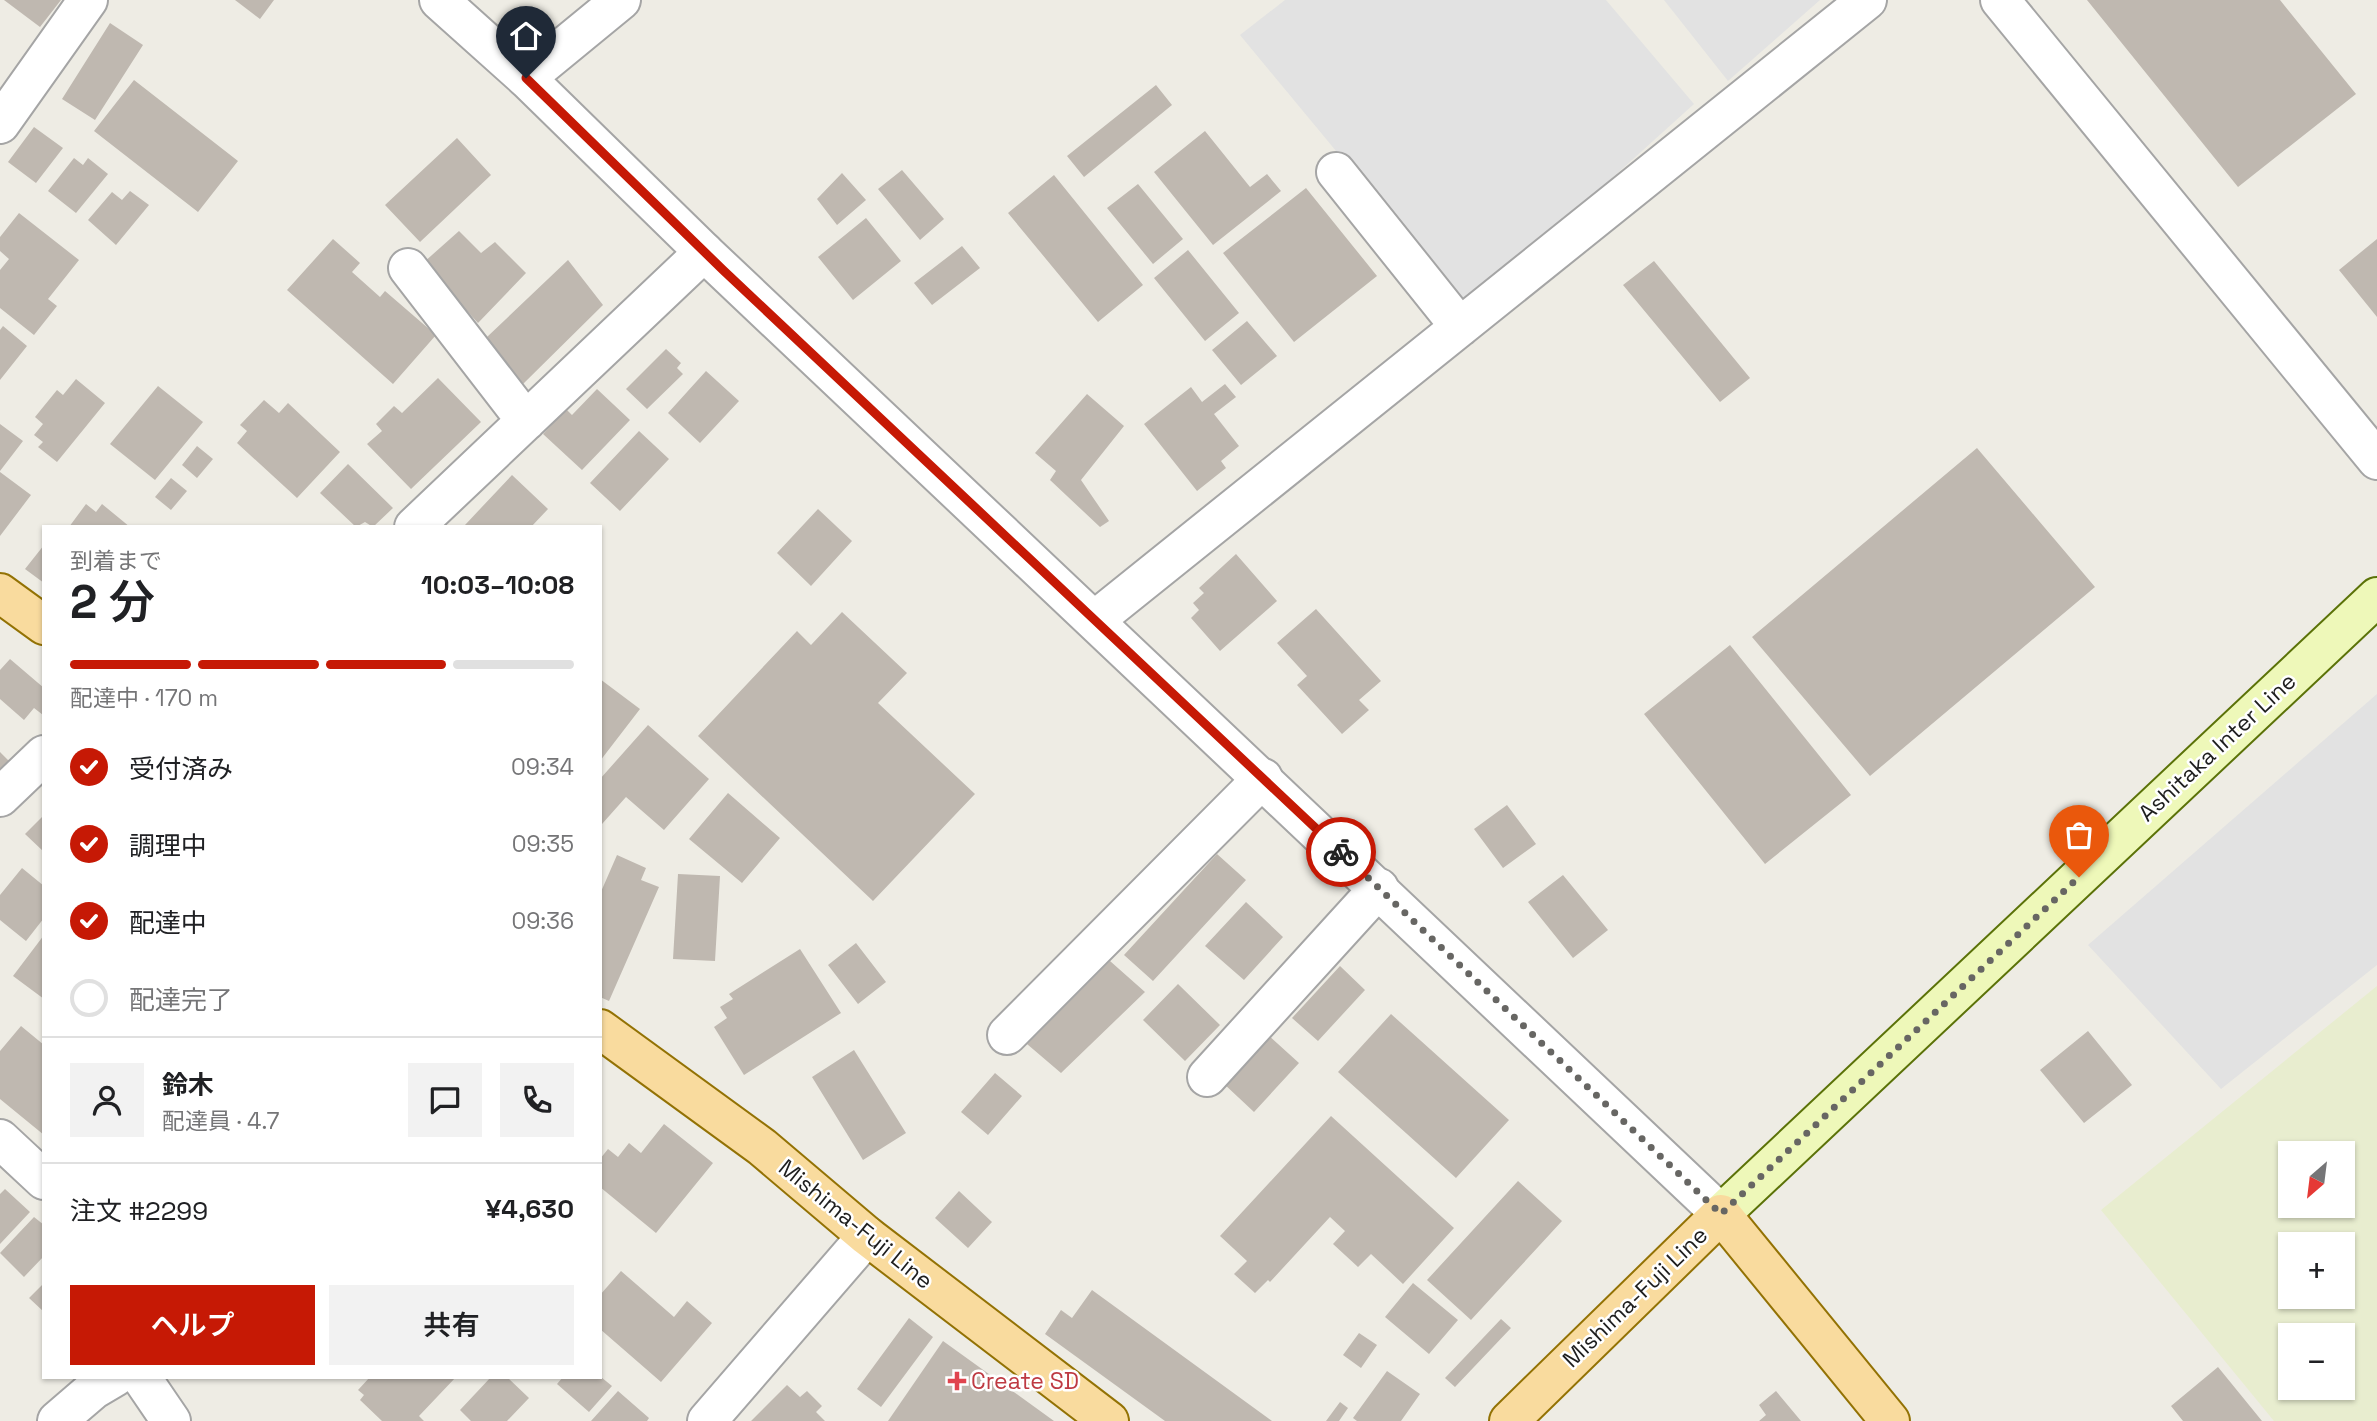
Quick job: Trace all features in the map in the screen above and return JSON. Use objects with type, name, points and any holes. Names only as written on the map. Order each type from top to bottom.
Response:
[{"type":"main road","points":[[0,593],[42,624]]},
{"type":"main road","name":"Ashitaka Inter Line","points":[[1721,1214],[2377,597]]},
{"type":"main road","name":"Mishima-Fuji Line","points":[[602,1030],[762,1147],[867,1236],[1109,1421]]},
{"type":"main road","name":"Mishima-Fuji Line","points":[[1509,1421],[1721,1214],[1890,1421]]},
{"type":"street","points":[[0,124],[88,0]]},
{"type":"street","points":[[439,0],[526,78],[704,252],[1721,1214]]},
{"type":"street","points":[[526,78],[621,0]]},
{"type":"street","points":[[1095,620],[1867,0]]},
{"type":"street","points":[[2000,0],[2377,460]]},
{"type":"street","points":[[1336,172],[1460,327]]},
{"type":"street","points":[[416,525],[704,252]]},
{"type":"street","points":[[408,268],[526,421]]},
{"type":"street","points":[[0,797],[42,757]]},
{"type":"street","points":[[1007,1035],[1263,778]]},
{"type":"street","points":[[1207,1077],[1379,888]]},
{"type":"street","points":[[0,1139],[42,1178]]},
{"type":"street","points":[[708,1421],[867,1236]]},
{"type":"street","points":[[57,1421],[112,1379]]},
{"type":"street","points":[[142,1379],[171,1421]]},
{"type":"green space","points":[[2377,986],[2377,1421],[2274,1421],[2101,1210]]},
{"type":"shaded area","points":[[1285,0],[1606,0],[1694,104],[1467,309],[1240,35]]},
{"type":"shaded area","points":[[1664,0],[1820,0],[1728,81]]},
{"type":"shaded area","points":[[2377,694],[2377,965],[2221,1089],[2088,945]]},
{"type":"building","points":[[4,0],[61,0],[40,27]]},
{"type":"building","points":[[235,0],[274,0],[260,19]]},
{"type":"building","points":[[2087,0],[2280,0],[2356,94],[2238,187]]},
{"type":"building","points":[[110,23],[143,45],[95,120],[62,99]]},
{"type":"building","points":[[134,80],[238,161],[198,212],[94,131]]},
{"type":"building","points":[[1156,85],[1172,105],[1084,177],[1067,156]]},
{"type":"building","points":[[34,127],[63,148],[36,183],[8,162]]},
{"type":"building","points":[[1205,131],[1250,187],[1267,174],[1281,191],[1213,245],[1154,172]]},
{"type":"building","points":[[457,138],[491,175],[420,242],[385,205]]},
{"type":"building","points":[[74,158],[83,165],[88,158],[108,174],[76,213],[48,191]]},
{"type":"building","points":[[902,170],[944,219],[920,240],[878,189]]},
{"type":"building","points":[[842,173],[866,200],[837,225],[817,199]]},
{"type":"building","points":[[1054,175],[1143,285],[1098,322],[1008,213]]},
{"type":"building","points":[[1138,184],[1183,239],[1153,264],[1107,208]]},
{"type":"building","points":[[1306,188],[1377,276],[1294,342],[1223,253]]},
{"type":"building","points":[[130,191],[149,205],[116,245],[88,220],[112,192],[122,200]]},
{"type":"building","points":[[19,213],[79,260],[48,299],[57,306],[34,335],[0,308],[0,270],[9,259],[0,251],[0,237]]},
{"type":"building","points":[[866,218],[901,261],[853,300],[818,257]]},
{"type":"building","points":[[459,231],[481,253],[495,242],[526,273],[478,323],[423,263]]},
{"type":"building","points":[[333,239],[360,263],[352,272],[380,297],[385,291],[436,335],[393,384],[287,290]]},
{"type":"building","points":[[2377,239],[2377,317],[2339,270]]},
{"type":"building","points":[[962,246],[980,268],[932,305],[914,283]]},
{"type":"building","points":[[1188,250],[1239,313],[1205,341],[1154,278]]},
{"type":"building","points":[[568,260],[603,305],[523,384],[487,337]]},
{"type":"building","points":[[1654,261],[1750,378],[1720,402],[1623,285]]},
{"type":"building","points":[[1247,321],[1277,356],[1241,385],[1212,350]]},
{"type":"building","points":[[3,326],[27,346],[0,380],[0,330]]},
{"type":"building","points":[[666,349],[681,363],[677,368],[683,374],[647,409],[626,389]]},
{"type":"building","points":[[706,371],[739,401],[700,443],[668,413]]},
{"type":"building","points":[[438,378],[481,422],[411,489],[367,444],[382,431],[376,424],[394,406],[402,413]]},
{"type":"building","points":[[76,379],[105,403],[57,462],[38,447],[43,442],[34,435],[43,424],[35,417],[57,390],[63,395]]},
{"type":"building","points":[[1225,384],[1236,397],[1214,414],[1239,446],[1221,461],[1226,468],[1197,491],[1144,424],[1191,387],[1202,402]]},
{"type":"building","points":[[158,386],[203,422],[155,480],[110,444]]},
{"type":"building","points":[[597,389],[630,420],[582,470],[543,434],[566,409],[572,415]]},
{"type":"building","points":[[1087,394],[1124,426],[1081,480],[1109,521],[1100,527],[1050,480],[1056,471],[1035,453]]},
{"type":"building","points":[[264,400],[279,413],[288,403],[340,452],[297,498],[237,443],[247,431],[240,425]]},
{"type":"building","points":[[0,424],[23,441],[0,471]]},
{"type":"building","points":[[639,431],[669,459],[620,511],[590,483]]},
{"type":"building","points":[[197,446],[213,459],[197,478],[182,465]]},
{"type":"building","points":[[1977,448],[2095,587],[1870,776],[1752,637]]},
{"type":"building","points":[[348,464],[393,508],[375,525],[365,522],[354,525],[320,493]]},
{"type":"building","points":[[0,472],[31,495],[0,536]]},
{"type":"building","points":[[512,475],[548,509],[533,525],[465,525]]},
{"type":"building","points":[[171,478],[187,491],[171,510],[155,497]]},
{"type":"building","points":[[86,504],[96,512],[102,504],[128,525],[70,525]]},
{"type":"building","points":[[818,509],[852,541],[811,586],[777,553]]},
{"type":"building","points":[[42,548],[42,582],[25,569]]},
{"type":"building","points":[[1236,554],[1277,601],[1220,651],[1191,618],[1199,610],[1193,603],[1204,593],[1199,588]]},
{"type":"building","points":[[1316,609],[1381,681],[1359,700],[1369,710],[1342,734],[1297,685],[1307,676],[1277,643]]},
{"type":"building","points":[[842,612],[907,673],[878,703],[975,794],[873,901],[698,736],[797,631],[811,645]]},
{"type":"building","points":[[1730,645],[1851,795],[1765,864],[1644,714]]},
{"type":"building","points":[[10,659],[42,686],[42,714],[34,708],[24,720],[0,699],[0,670]]},
{"type":"building","points":[[602,680],[640,709],[602,758]]},
{"type":"building","points":[[648,725],[709,779],[664,830],[626,797],[602,824],[602,777]]},
{"type":"building","points":[[0,752],[10,762],[0,772]]},
{"type":"building","points":[[728,793],[780,838],[742,883],[689,839]]},
{"type":"building","points":[[1507,805],[1536,844],[1503,868],[1474,829]]},
{"type":"building","points":[[42,817],[42,850],[25,834]]},
{"type":"building","points":[[1217,854],[1246,880],[1153,981],[1124,955]]},
{"type":"building","points":[[617,855],[646,868],[641,880],[659,887],[609,1001],[602,998],[602,889]]},
{"type":"building","points":[[22,868],[42,884],[42,921],[26,941],[0,920],[0,895]]},
{"type":"building","points":[[678,874],[720,876],[715,961],[673,959]]},
{"type":"building","points":[[1563,875],[1608,930],[1573,958],[1528,902]]},
{"type":"building","points":[[1246,902],[1283,937],[1244,980],[1205,946]]},
{"type":"building","points":[[42,938],[42,998],[13,976]]},
{"type":"building","points":[[856,943],[886,982],[858,1004],[828,965]]},
{"type":"building","points":[[800,949],[841,1013],[744,1075],[714,1027],[727,1018],[720,1007],[733,999],[729,994]]},
{"type":"building","points":[[1110,961],[1145,992],[1061,1073],[1027,1044]]},
{"type":"building","points":[[1340,966],[1365,990],[1318,1041],[1292,1018]]},
{"type":"building","points":[[1178,984],[1220,1025],[1185,1061],[1143,1020]]},
{"type":"building","points":[[1391,1014],[1509,1120],[1456,1178],[1338,1072]]},
{"type":"building","points":[[21,1026],[42,1043],[42,1133],[0,1099],[0,1051]]},
{"type":"building","points":[[2088,1031],[2132,1085],[2084,1123],[2040,1070]]},
{"type":"building","points":[[1267,1034],[1299,1063],[1254,1112],[1223,1083]]},
{"type":"building","points":[[854,1050],[906,1133],[863,1160],[812,1077]]},
{"type":"building","points":[[995,1073],[1022,1096],[988,1135],[961,1112]]},
{"type":"building","points":[[1331,1116],[1454,1228],[1403,1284],[1371,1254],[1358,1267],[1333,1244],[1345,1231],[1330,1217],[1270,1282],[1268,1280],[1255,1293],[1234,1274],[1247,1261],[1220,1236]]},
{"type":"building","points":[[664,1124],[713,1163],[656,1233],[602,1189],[602,1156],[608,1149],[618,1157],[629,1143],[641,1153]]},
{"type":"building","points":[[1518,1181],[1562,1221],[1471,1320],[1427,1280]]},
{"type":"building","points":[[5,1189],[30,1212],[0,1244],[0,1194]]},
{"type":"building","points":[[959,1191],[992,1222],[968,1248],[935,1218]]},
{"type":"building","points":[[34,1217],[42,1223],[42,1258],[24,1277],[0,1253]]},
{"type":"building","points":[[621,1271],[674,1317],[687,1301],[712,1323],[661,1382],[602,1331],[602,1293]]},
{"type":"building","points":[[1413,1283],[1458,1320],[1429,1354],[1385,1317]]},
{"type":"building","points":[[42,1285],[42,1310],[29,1298]]},
{"type":"building","points":[[1092,1290],[1272,1421],[1165,1421],[1045,1334],[1061,1310],[1072,1318]]},
{"type":"building","points":[[909,1318],[933,1337],[881,1407],[857,1389]]},
{"type":"building","points":[[1501,1319],[1511,1328],[1455,1387],[1445,1378]]},
{"type":"building","points":[[1359,1333],[1377,1345],[1361,1368],[1343,1355]]},
{"type":"building","name":"Create SD","points":[[943,1341],[1054,1421],[888,1421]]},
{"type":"building","points":[[2218,1367],[2262,1421],[2183,1421],[2171,1406]]},
{"type":"building","points":[[1387,1371],[1420,1394],[1401,1421],[1357,1421],[1353,1418]]},
{"type":"building","points":[[602,1378],[612,1386],[589,1412],[557,1384],[561,1379]]},
{"type":"building","points":[[368,1379],[454,1379],[419,1416],[424,1421],[382,1421],[360,1400],[364,1395],[358,1390]]},
{"type":"building","points":[[489,1379],[509,1379],[529,1398],[507,1421],[471,1421],[460,1410]]},
{"type":"building","points":[[787,1385],[800,1397],[807,1391],[822,1406],[816,1412],[825,1421],[751,1421]]},
{"type":"building","points":[[618,1391],[649,1418],[647,1421],[591,1421]]},
{"type":"building","points":[[1776,1391],[1801,1421],[1759,1421],[1766,1415],[1759,1405]]},
{"type":"building","points":[[1340,1402],[1348,1408],[1339,1421],[1326,1421]]},
{"type":"way so far","points":[[1341,852],[1721,1214],[2079,877]]},
{"type":"place","name":"Create SD","points":[[957,1381]]},
{"type":"route","points":[[526,78],[723,270],[1341,852]]}]
